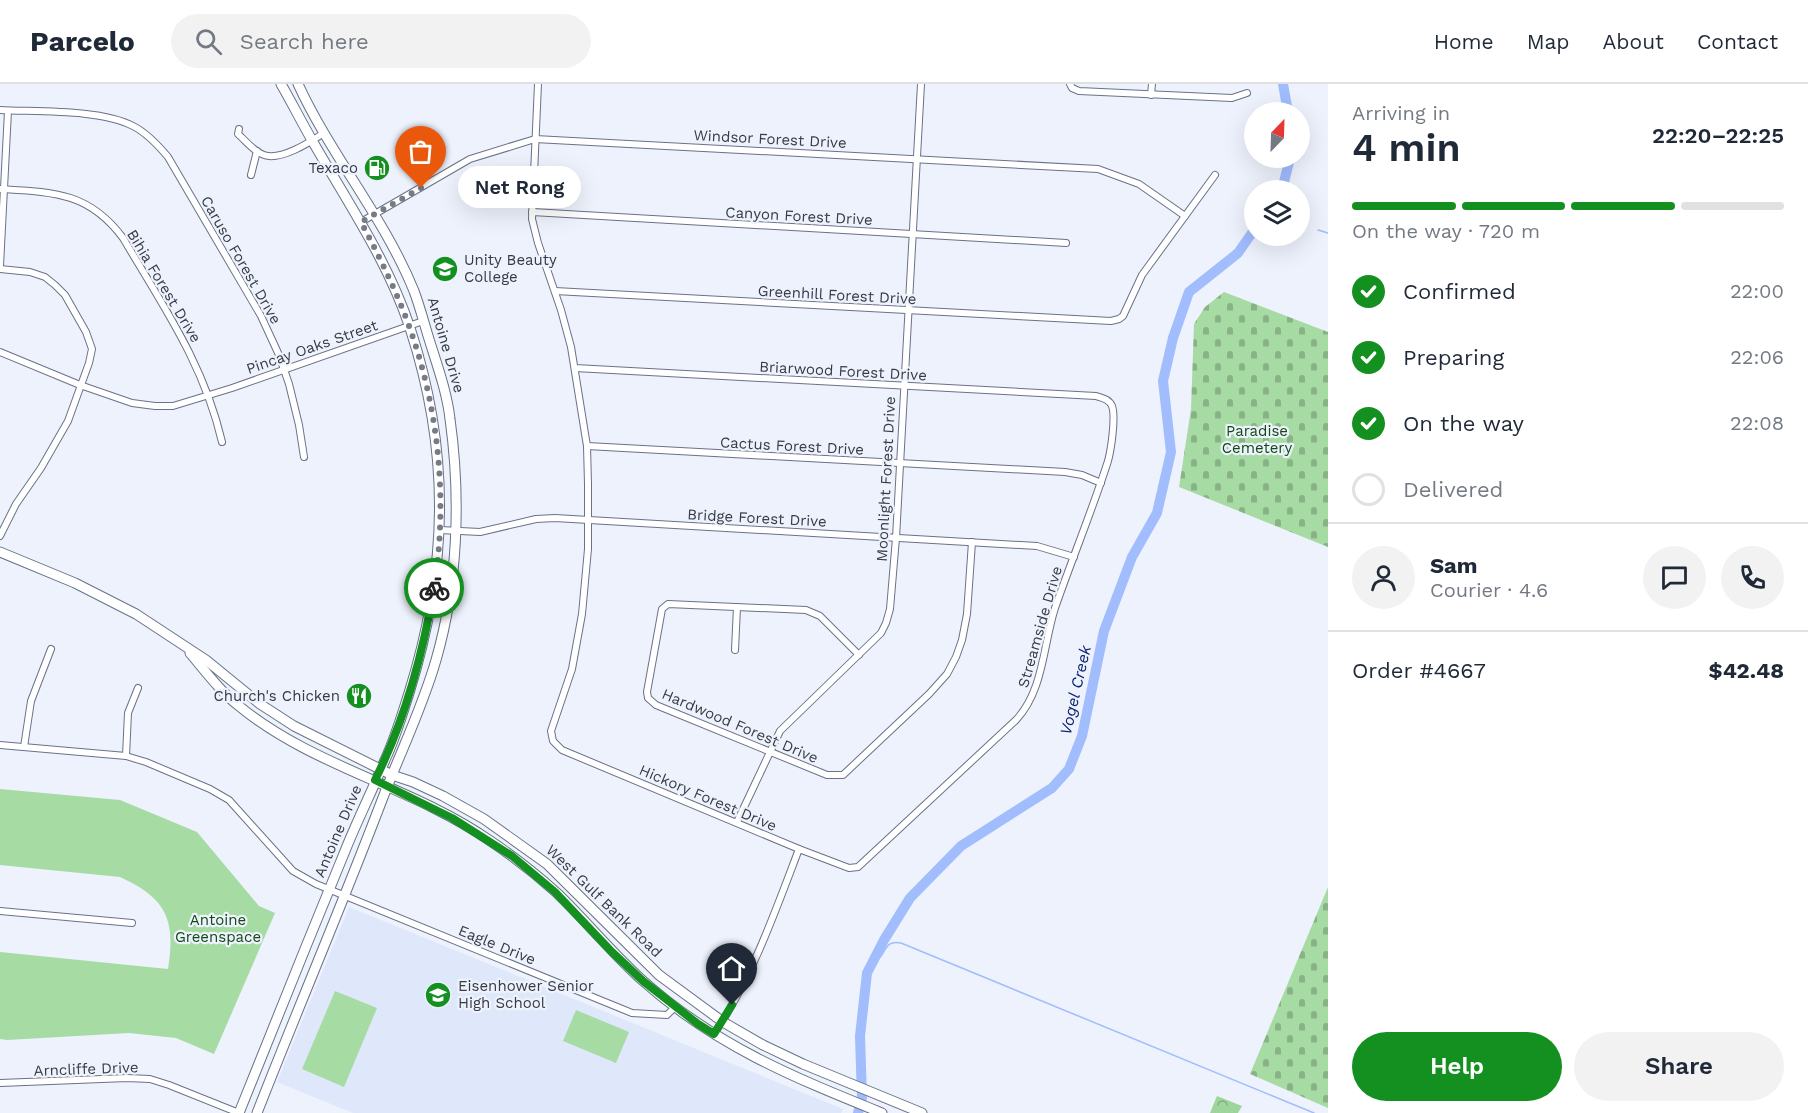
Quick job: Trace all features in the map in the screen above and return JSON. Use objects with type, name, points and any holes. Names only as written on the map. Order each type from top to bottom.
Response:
[{"type":"main road","name":"Antoine Drive","points":[[239,1113],[329,889],[398,728],[421,656],[436,574],[440,530],[441,489],[435,432],[428,392],[409,327],[383,263],[281,84]]},
{"type":"main road","name":"Antoine Drive","points":[[256,1113],[421,706],[442,636],[451,589],[455,531],[455,474],[450,418],[442,380],[415,294],[386,232],[324,133],[298,84]]},
{"type":"main road","name":"West Gulf Bank Road","points":[[0,552],[100,595],[136,614],[206,660],[260,704],[294,726],[392,775],[444,796],[484,819],[547,864],[645,962],[683,994],[723,1022],[762,1045],[922,1113]]},
{"type":"main road","name":"West Gulf Bank Road","points":[[180,643],[220,690],[240,708],[287,738],[345,770],[375,780],[436,809],[474,830],[512,856],[555,892],[634,972],[675,1007],[714,1034],[820,1089],[882,1113]]},
{"type":"main road","points":[[287,738],[294,726]]},
{"type":"main road","points":[[436,809],[444,796]]},
{"type":"main road","points":[[474,830],[484,819]]},
{"type":"main road","points":[[634,972],[645,962]]},
{"type":"main road","points":[[277,1021],[291,1027]]},
{"type":"main road","points":[[259,1064],[273,1070]]},
{"type":"main road","points":[[820,1089],[827,1073]]},
{"type":"street","points":[[538,84],[531,213],[575,368],[587,446],[588,521]]},
{"type":"street","name":"Moonlight Forest Drive","points":[[737,822],[780,731],[880,633],[890,609],[896,538],[921,84]]},
{"type":"street","points":[[1152,84],[1152,95]]},
{"type":"street","points":[[1071,86],[1079,91],[1152,95],[1232,98],[1248,93]]},
{"type":"street","name":"Caruso Forest Drive","points":[[0,110],[106,116],[135,127],[147,135],[168,157],[261,316],[284,369],[299,425],[304,457]]},
{"type":"street","points":[[0,536],[16,504],[41,468],[68,421],[91,356],[91,344],[65,295],[50,281],[38,274],[0,268],[2,189],[8,111]]},
{"type":"street","points":[[239,129],[238,134],[257,151],[263,155],[273,156],[303,147],[324,133]]},
{"type":"street","name":"Windsor Forest Drive","points":[[361,222],[470,159],[535,139],[1098,169],[1139,183],[1185,216]]},
{"type":"street","points":[[250,175],[257,151]]},
{"type":"street","points":[[1185,216],[1215,175]]},
{"type":"street","name":"Bihia Forest Drive","points":[[2,189],[47,191],[63,195],[93,208],[114,226],[181,335],[197,366],[209,395],[222,442]]},
{"type":"street","name":"Canyon Forest Drive","points":[[531,213],[1066,243]]},
{"type":"street","name":"Greenhill Forest Drive","points":[[555,291],[1100,321],[1117,320],[1126,310],[1142,275],[1185,216]]},
{"type":"street","name":"Pincay Oaks Street","points":[[80,385],[132,403],[173,406],[423,321]]},
{"type":"street","points":[[0,352],[80,385]]},
{"type":"street","name":"Briarwood Forest Drive","points":[[575,368],[1096,396],[1108,401]]},
{"type":"street","name":"Streamside Drive","points":[[858,867],[1016,720],[1027,707],[1036,685],[1055,610],[1111,451],[1112,407],[1108,401]]},
{"type":"street","name":"Cactus Forest Drive","points":[[587,446],[1065,472],[1082,475],[1101,483]]},
{"type":"street","name":"Bridge Forest Drive","points":[[440,530],[494,530],[539,519],[588,521],[1037,546],[1074,557]]},
{"type":"street","name":"Hickory Forest Drive","points":[[588,521],[585,587],[578,642],[564,695],[551,731],[553,741],[562,750],[799,849],[849,868],[858,867]]},
{"type":"street","name":"Hardwood Forest Drive","points":[[737,607],[668,604],[662,609],[646,688],[648,698],[656,705],[827,776],[843,775],[929,694],[947,674],[962,640],[967,614],[972,542]]},
{"type":"street","points":[[735,650],[737,607],[813,612],[820,616],[859,655]]},
{"type":"street","points":[[24,747],[31,701],[51,650]]},
{"type":"street","points":[[126,756],[128,713],[138,688]]},
{"type":"street","name":"Eagle Drive","points":[[0,745],[126,756],[146,762],[210,789],[229,800],[292,871],[329,889],[632,1013],[667,1015],[675,1007]]},
{"type":"street","points":[[714,1034],[742,988],[773,919],[799,849]]},
{"type":"street","points":[[0,910],[132,923]]},
{"type":"street","name":"Arncliffe Drive","points":[[0,1083],[150,1079],[239,1113]]},
{"type":"shaded area","name":"Eisenhower Senior High School","points":[[349,907],[843,1109],[841,1113],[353,1113],[277,1082]]},
{"type":"green space","name":"Paradise Cemetery","points":[[1224,292],[1328,332],[1328,547],[1179,487],[1191,409],[1194,324],[1205,307]]},
{"type":"green space","name":"Antoine Greenspace","points":[[0,789],[120,800],[197,832],[259,906],[275,913],[214,1054],[176,1038],[129,1033],[0,1039],[0,952],[168,969],[170,936],[168,923],[158,902],[136,885],[120,877],[0,865]]},
{"type":"green space","points":[[1328,887],[1328,1108],[1250,1074]]},
{"type":"green space","points":[[335,991],[377,1008],[344,1087],[302,1069]]},
{"type":"green space","points":[[576,1010],[629,1032],[616,1063],[563,1041]]},
{"type":"green space","points":[[1217,1096],[1242,1106],[1238,1113],[1210,1113]]},
{"type":"waterway","name":"Vogel Creek","points":[[1283,84],[1286,102]]},
{"type":"waterway","name":"Vogel Creek","points":[[1284,180],[1288,168]]},
{"type":"waterway","points":[[1318,230],[1328,233]]},
{"type":"waterway","name":"Vogel Creek","points":[[858,1113],[862,1098],[860,1036],[867,973],[884,940],[910,898],[961,846],[1052,788],[1069,769],[1082,736],[1104,631],[1132,557],[1157,513],[1171,452],[1163,381],[1173,338],[1189,292],[1238,253],[1244,244]]},
{"type":"waterway","points":[[872,964],[881,957],[891,943],[901,943],[1314,1113]]},
{"type":"way so far","points":[[421,188],[361,222],[383,263],[409,327],[428,392],[441,489],[440,530],[434,588]]},
{"type":"place","name":"Texaco","points":[[377,168]]},
{"type":"place","name":"Net Rong","points":[[421,188]]},
{"type":"place","name":"Unity Beauty College","points":[[445,269]]},
{"type":"place","name":"Church's Chicken","points":[[359,696]]},
{"type":"place","name":"Eisenhower Senior High School","points":[[438,995]]},
{"type":"route","points":[[434,588],[421,656],[398,728],[375,780],[474,830],[512,856],[555,892],[643,981],[698,1024],[714,1034],[732,1005]]}]
